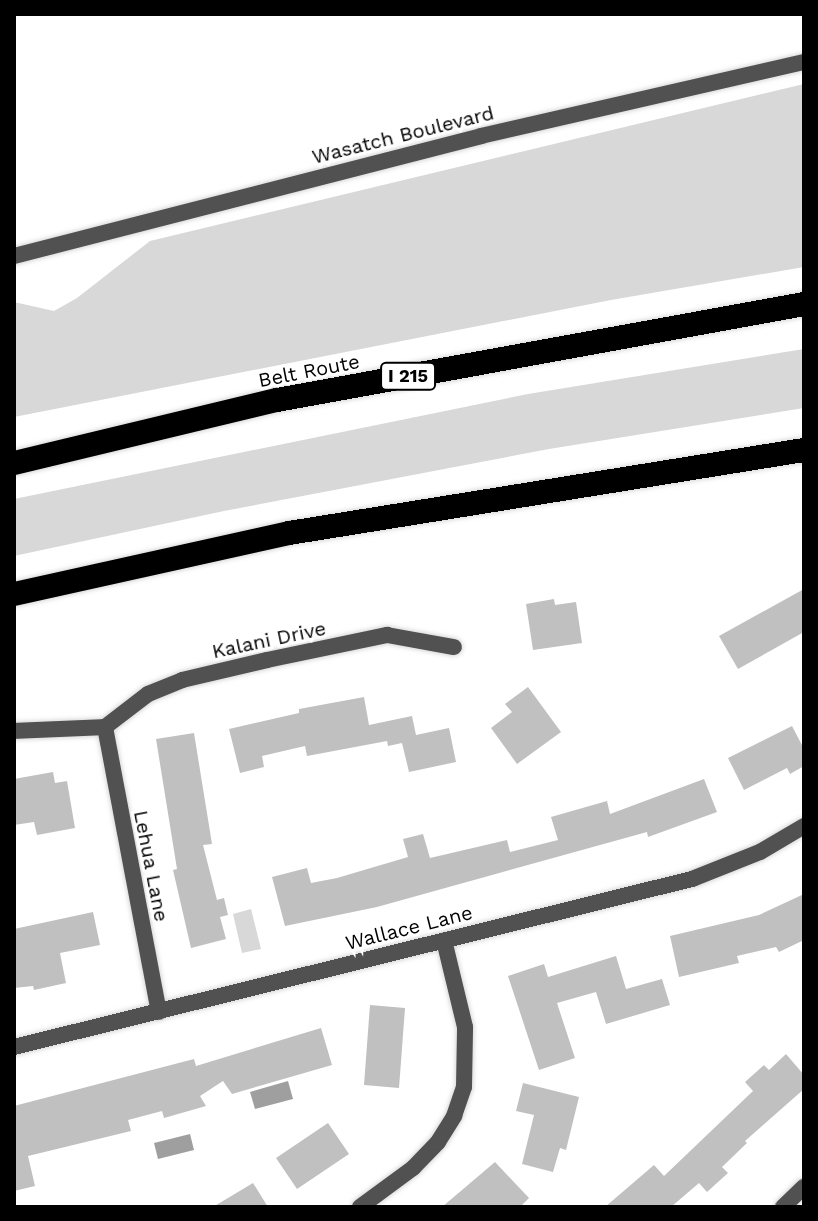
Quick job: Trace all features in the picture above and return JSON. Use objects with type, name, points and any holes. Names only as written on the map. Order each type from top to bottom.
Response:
[{"type":"highway","name":"Belt Route","points":[[14,463],[277,400],[804,304]]},
{"type":"highway","points":[[14,594],[289,533],[804,450]]},
{"type":"street","name":"Wasatch Boulevard","points":[[14,256],[495,132],[804,62]]},
{"type":"street","name":"Kalani Drive","points":[[105,727],[148,694],[182,680],[253,663],[387,635],[454,647]]},
{"type":"street","points":[[14,731],[105,727]]},
{"type":"street","name":"Lehua Lane","points":[[105,727],[159,1012]]},
{"type":"street","name":"Wallace Lane","points":[[14,1047],[715,871],[760,852],[804,826]]},
{"type":"street","points":[[360,1207],[413,1168],[438,1142],[454,1116],[464,1087],[465,1027],[444,940]]},
{"type":"street","points":[[783,1207],[804,1187]]},
{"type":"shaded area","points":[[804,84],[804,267],[611,300],[14,417],[14,302],[54,311],[77,298],[150,241]]},
{"type":"shaded area","points":[[804,349],[804,408],[549,449],[224,511],[14,556],[14,499],[528,394]]},
{"type":"shaded area","points":[[251,909],[261,949],[242,953],[233,914]]},
{"type":"shaded area","points":[[288,1081],[293,1099],[255,1109],[250,1092]]},
{"type":"shaded area","points":[[190,1134],[194,1150],[158,1159],[154,1143]]},
{"type":"building","points":[[804,589],[804,632],[738,669],[719,636]]},
{"type":"building","points":[[554,599],[555,605],[576,602],[582,643],[533,650],[526,604]]},
{"type":"building","points":[[528,687],[561,732],[517,764],[491,728],[512,712],[505,704]]},
{"type":"building","points":[[364,697],[369,725],[412,716],[416,735],[449,728],[456,762],[409,772],[402,743],[388,746],[387,741],[307,756],[305,746],[262,756],[264,767],[240,773],[229,729],[299,713],[299,709]]},
{"type":"building","points":[[792,726],[804,749],[804,766],[790,774],[787,768],[744,790],[728,758]]},
{"type":"building","points":[[194,733],[212,844],[203,845],[217,900],[224,898],[228,915],[220,917],[226,939],[191,948],[173,870],[177,869],[156,739]]},
{"type":"building","points":[[53,772],[55,783],[67,781],[75,828],[37,835],[34,822],[14,825],[14,779]]},
{"type":"building","points":[[704,779],[717,812],[648,837],[647,832],[377,907],[285,926],[272,877],[307,868],[311,883],[337,878],[408,857],[403,839],[423,834],[430,858],[507,840],[510,852],[558,840],[551,817],[607,801],[610,814]]},
{"type":"building","points":[[804,894],[804,940],[779,952],[776,947],[737,956],[739,963],[679,977],[670,936],[759,915]]},
{"type":"building","points":[[93,912],[100,945],[60,953],[66,983],[34,990],[33,986],[14,988],[14,929]]},
{"type":"building","points":[[616,956],[626,989],[662,979],[670,1005],[606,1024],[596,992],[557,1003],[575,1058],[539,1070],[508,976],[544,964],[548,977]]},
{"type":"building","points":[[370,1005],[405,1008],[399,1088],[364,1085]]},
{"type":"building","points":[[321,1028],[332,1065],[232,1094],[223,1081],[200,1096],[206,1106],[164,1118],[162,1111],[128,1120],[131,1131],[28,1156],[35,1186],[14,1191],[14,1106],[194,1059],[196,1066]]},
{"type":"building","points":[[786,1054],[804,1075],[804,1089],[745,1141],[747,1143],[722,1167],[728,1173],[707,1192],[699,1183],[671,1207],[605,1207],[654,1165],[664,1176],[753,1091],[745,1082],[764,1065],[769,1070]]},
{"type":"building","points":[[523,1083],[579,1097],[566,1150],[560,1148],[553,1172],[522,1164],[534,1115],[516,1111]]},
{"type":"building","points":[[328,1123],[349,1154],[297,1189],[276,1158]]},
{"type":"building","points":[[495,1162],[529,1198],[520,1207],[442,1207]]},
{"type":"building","points":[[253,1183],[268,1207],[213,1207]]}]
